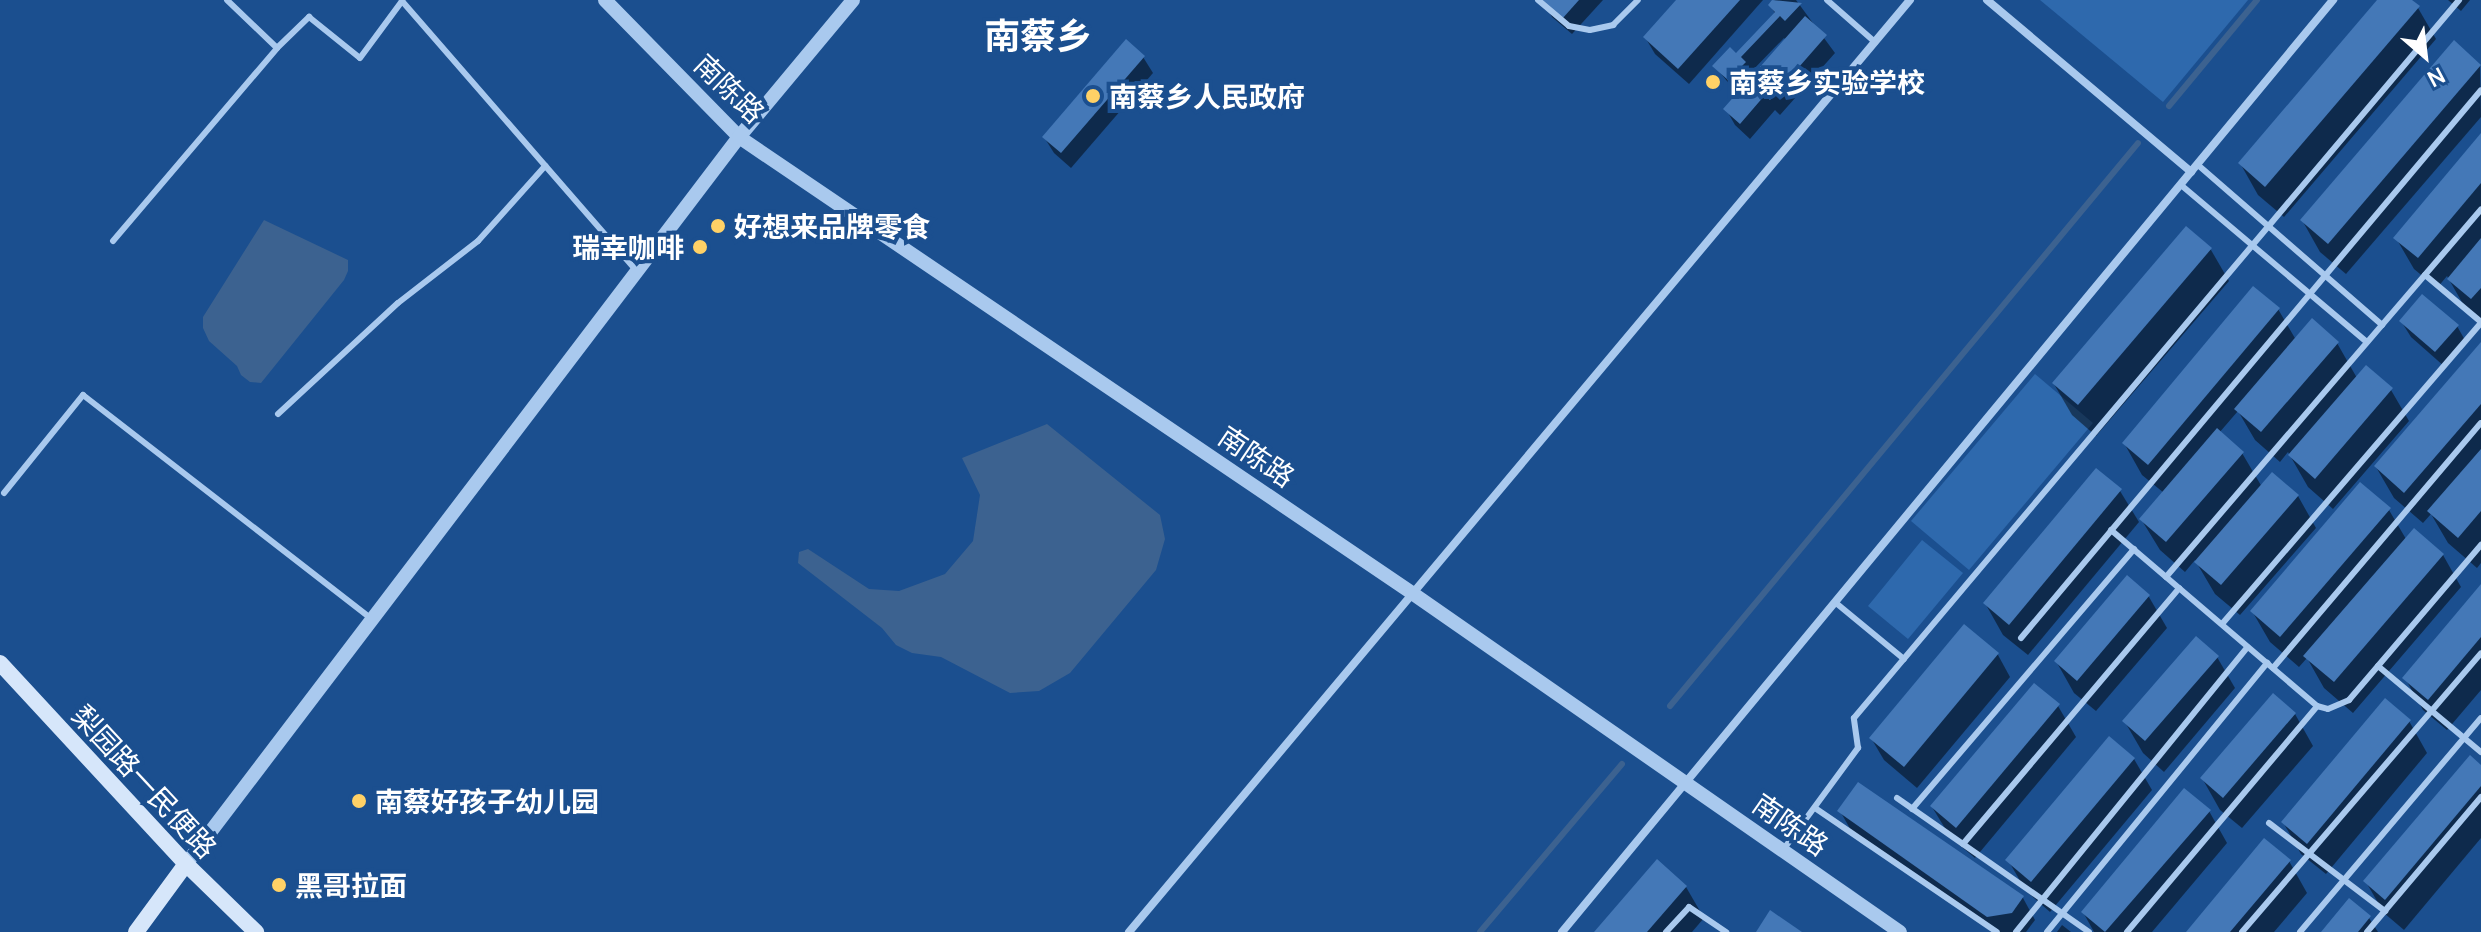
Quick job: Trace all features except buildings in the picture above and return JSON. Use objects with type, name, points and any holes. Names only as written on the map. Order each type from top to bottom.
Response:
[{"type":"main road","name":"梨园路一民便路","points":[[0,663],[186,864],[256,932]]},
{"type":"main road","points":[[136,932],[186,864]]},
{"type":"street","name":"南陈路","points":[[605,0],[739,137],[1412,593],[1900,932]]},
{"type":"street","points":[[186,864],[739,137],[853,0]]},
{"type":"street","points":[[1129,932],[1910,0]]},
{"type":"street","points":[[1987,0],[2194,168]]},
{"type":"street","points":[[1562,932],[1688,784],[2333,0]]},
{"type":"lane","points":[[227,0],[277,48]]},
{"type":"lane","points":[[1538,0],[1569,26],[1590,30],[1613,25],[1638,0]]},
{"type":"lane","points":[[1827,0],[1875,42]]},
{"type":"lane","points":[[1783,850],[1858,748],[1854,718],[2459,0]]},
{"type":"lane","points":[[113,241],[277,48],[309,17],[360,58],[402,1],[637,271]]},
{"type":"lane","points":[[2021,638],[2481,90]]},
{"type":"lane","points":[[278,414],[398,303],[478,241],[545,166]]},
{"type":"lane","points":[[2194,168],[2382,325]]},
{"type":"lane","points":[[2181,185],[2367,342]]},
{"type":"lane","points":[[2166,577],[2481,210]]},
{"type":"lane","points":[[2222,624],[2481,322],[2425,275]]},
{"type":"lane","points":[[4,493],[83,395],[372,619]]},
{"type":"lane","points":[[2047,932],[2270,666],[2481,423]]},
{"type":"lane","points":[[2111,530],[2317,706],[2328,709],[2340,706],[2378,666],[2481,545]]},
{"type":"lane","points":[[1912,809],[2134,549]]},
{"type":"lane","points":[[1963,844],[2179,588]]},
{"type":"lane","points":[[1836,603],[1904,659]]},
{"type":"lane","points":[[2016,932],[2248,647]]},
{"type":"lane","points":[[2242,932],[2481,653]]},
{"type":"lane","points":[[2378,666],[2481,752]]},
{"type":"lane","points":[[2127,932],[2317,706]]},
{"type":"lane","points":[[2300,932],[2481,718]]},
{"type":"lane","points":[[2367,932],[2481,797]]},
{"type":"lane","points":[[1897,798],[2089,932]]},
{"type":"lane","points":[[1815,808],[1997,932]]},
{"type":"lane","points":[[2269,823],[2385,911]]},
{"type":"lane","points":[[1666,932],[1689,907],[1726,932]]},
{"type":"shaded area","points":[[2040,0],[2248,0],[2163,102]]},
{"type":"shaded area","points":[[264,220],[348,260],[348,271],[261,383],[250,382],[241,375],[237,366],[209,341],[203,328],[203,317]]},
{"type":"shaded area","points":[[2035,374],[2093,423],[1969,570],[1911,521]]},
{"type":"shaded area","points":[[1047,424],[1160,515],[1165,539],[1156,570],[1070,673],[1039,691],[1010,693],[941,657],[912,653],[896,645],[882,628],[798,563],[799,552],[808,549],[869,589],[899,591],[945,574],[973,541],[980,495],[962,458]]},
{"type":"shaded area","points":[[1922,540],[1963,573],[1908,639],[1868,606]]},
{"type":"waterway","points":[[2169,106],[2257,0]]},
{"type":"waterway","points":[[1670,706],[2138,143]]},
{"type":"waterway","points":[[1480,932],[1622,764]]},
{"type":"place","name":"南蔡乡实验学校","points":[[1713,82]]},
{"type":"place","name":"南蔡乡人民政府","points":[[1093,96]]},
{"type":"place","name":"好想来品牌零食","points":[[718,226]]},
{"type":"place","name":"瑞幸咖啡","points":[[700,247]]},
{"type":"place","name":"南蔡好孩子幼儿园","points":[[359,801]]},
{"type":"place","name":"黑哥拉面","points":[[279,885]]},
{"type":"district","name":"南蔡乡","points":[[1038,36]]}]
